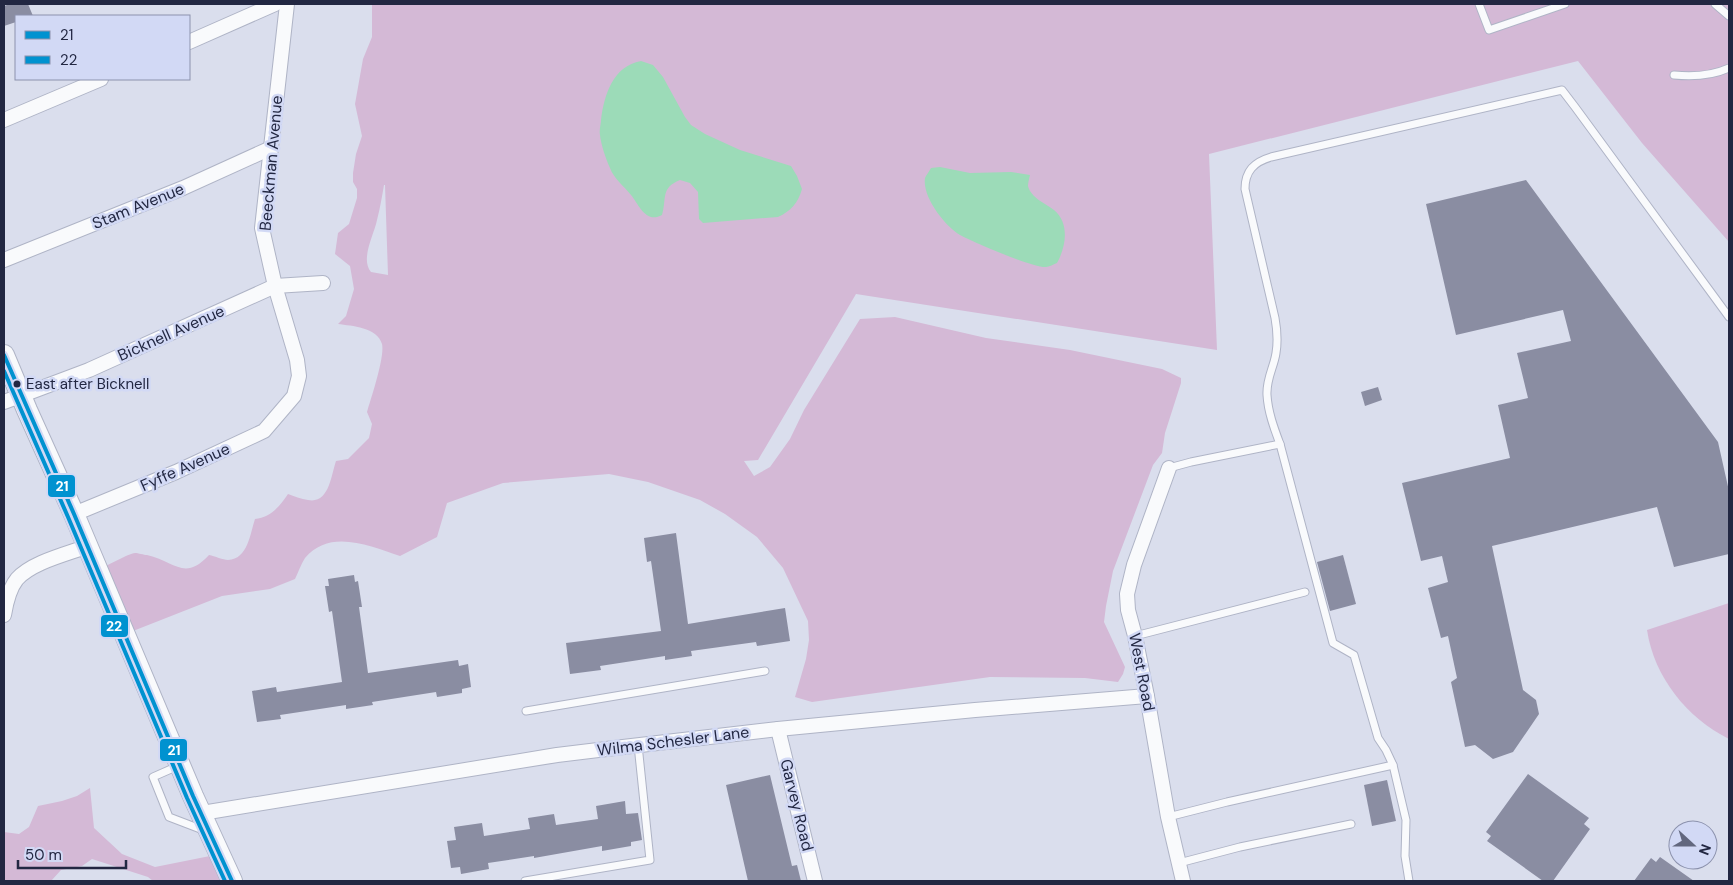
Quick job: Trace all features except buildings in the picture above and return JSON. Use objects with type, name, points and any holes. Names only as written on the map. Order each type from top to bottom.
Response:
[{"type":"main road","points":[[4,355],[12,399],[74,514],[180,765],[232,881]]},
{"type":"street","points":[[190,42],[275,4]]},
{"type":"street","name":"Beeckman Avenue","points":[[285,405],[294,396],[299,376],[297,360],[274,286],[271,262],[262,228],[287,4]]},
{"type":"street","points":[[4,120],[99,80]]},
{"type":"street","name":"Stam Avenue","points":[[4,260],[183,188],[271,148]]},
{"type":"street","name":"Bicknell Avenue","points":[[12,399],[98,366],[274,286],[323,283]]},
{"type":"street","name":"Fyffe Avenue","points":[[74,514],[176,472],[264,431],[285,405]]},
{"type":"street","name":"West Road","points":[[1169,468],[1129,580],[1127,594],[1128,610],[1147,696],[1168,817],[1183,881]]},
{"type":"street","points":[[4,615],[8,596],[16,580],[26,571],[88,546]]},
{"type":"street","name":"Wilma Schesler Lane","points":[[202,814],[557,755],[778,729],[1147,696]]},
{"type":"street","name":"Garvey Road","points":[[778,729],[815,881]]},
{"type":"lane","points":[[1479,4],[1489,30],[1566,4]]},
{"type":"lane","points":[[1715,4],[1729,16]]},
{"type":"lane","points":[[1674,75],[1694,77],[1720,72],[1729,68]]},
{"type":"lane","points":[[1410,881],[1405,856],[1406,820],[1393,765],[1378,738],[1354,655],[1333,643],[1280,444],[1269,413],[1266,394],[1268,377],[1276,354],[1277,337],[1275,318],[1245,189],[1245,180],[1248,172],[1253,165],[1263,159],[1562,90],[1729,317]]},
{"type":"lane","points":[[1169,468],[1280,444]]},
{"type":"lane","points":[[1135,636],[1305,592]]},
{"type":"lane","points":[[526,711],[765,671]]},
{"type":"lane","points":[[525,881],[650,860],[638,745]]},
{"type":"lane","points":[[180,765],[153,777],[169,817],[210,832]]},
{"type":"lane","points":[[1168,817],[1393,765]]},
{"type":"lane","points":[[1179,863],[1240,847],[1351,824]]},
{"type":"shaded area","points":[[372,4],[1729,4],[1729,242],[1642,143],[1578,61],[1209,154],[1217,350],[856,294],[758,460],[744,461],[754,476],[770,467],[790,439],[804,410],[860,319],[895,317],[986,338],[1070,350],[1162,369],[1181,378],[1165,433],[1162,453],[1153,465],[1113,571],[1104,622],[1125,667],[1118,682],[1085,678],[990,677],[812,702],[795,697],[806,659],[809,640],[808,621],[783,568],[757,537],[725,514],[700,500],[648,482],[609,474],[503,483],[447,503],[437,537],[400,556],[351,542],[326,544],[315,549],[305,558],[295,579],[270,589],[222,596],[133,631],[100,569],[135,553],[186,568],[193,567],[209,555],[226,560],[235,559],[244,551],[247,545],[255,519],[270,514],[288,494],[308,500],[321,498],[328,488],[336,461],[348,459],[369,438],[372,424],[367,412],[380,368],[382,344],[379,338],[370,331],[338,324],[346,316],[354,289],[350,266],[335,254],[338,233],[349,224],[357,198],[353,173],[356,154],[362,136],[355,104],[363,59],[372,37]],"holes":[[[385,185],[388,275],[371,272],[367,260]]]},
{"type":"shaded area","points":[[641,61],[653,65],[663,77],[691,125],[705,134],[740,150],[791,166],[802,189],[793,206],[778,217],[703,223],[699,219],[698,192],[690,183],[680,180],[667,190],[662,215],[652,217],[647,215],[612,172],[601,143],[600,133],[605,101],[612,83],[623,69]]},
{"type":"shaded area","points":[[940,167],[970,173],[1011,172],[1030,175],[1028,186],[1032,194],[1059,215],[1064,228],[1063,250],[1057,263],[1046,267],[1029,263],[977,243],[954,231],[936,210],[927,194],[925,186],[925,178],[931,168]]},
{"type":"shaded area","points":[[1729,603],[1729,739],[1699,720],[1675,694],[1657,664],[1647,630]]},
{"type":"shaded area","points":[[90,788],[94,828],[122,854],[155,867],[220,854],[232,881],[153,881],[148,877],[92,859],[82,866],[61,870],[51,881],[4,881],[4,832],[19,834],[29,827],[38,806],[77,796]]},
{"type":"transit line","name":"21","points":[[4,355],[74,514],[193,796],[232,881]]},
{"type":"transit line","name":"22","points":[[4,371],[187,798],[225,881]]},
{"type":"place","name":"East after Bicknell","points":[[17,384]]}]
